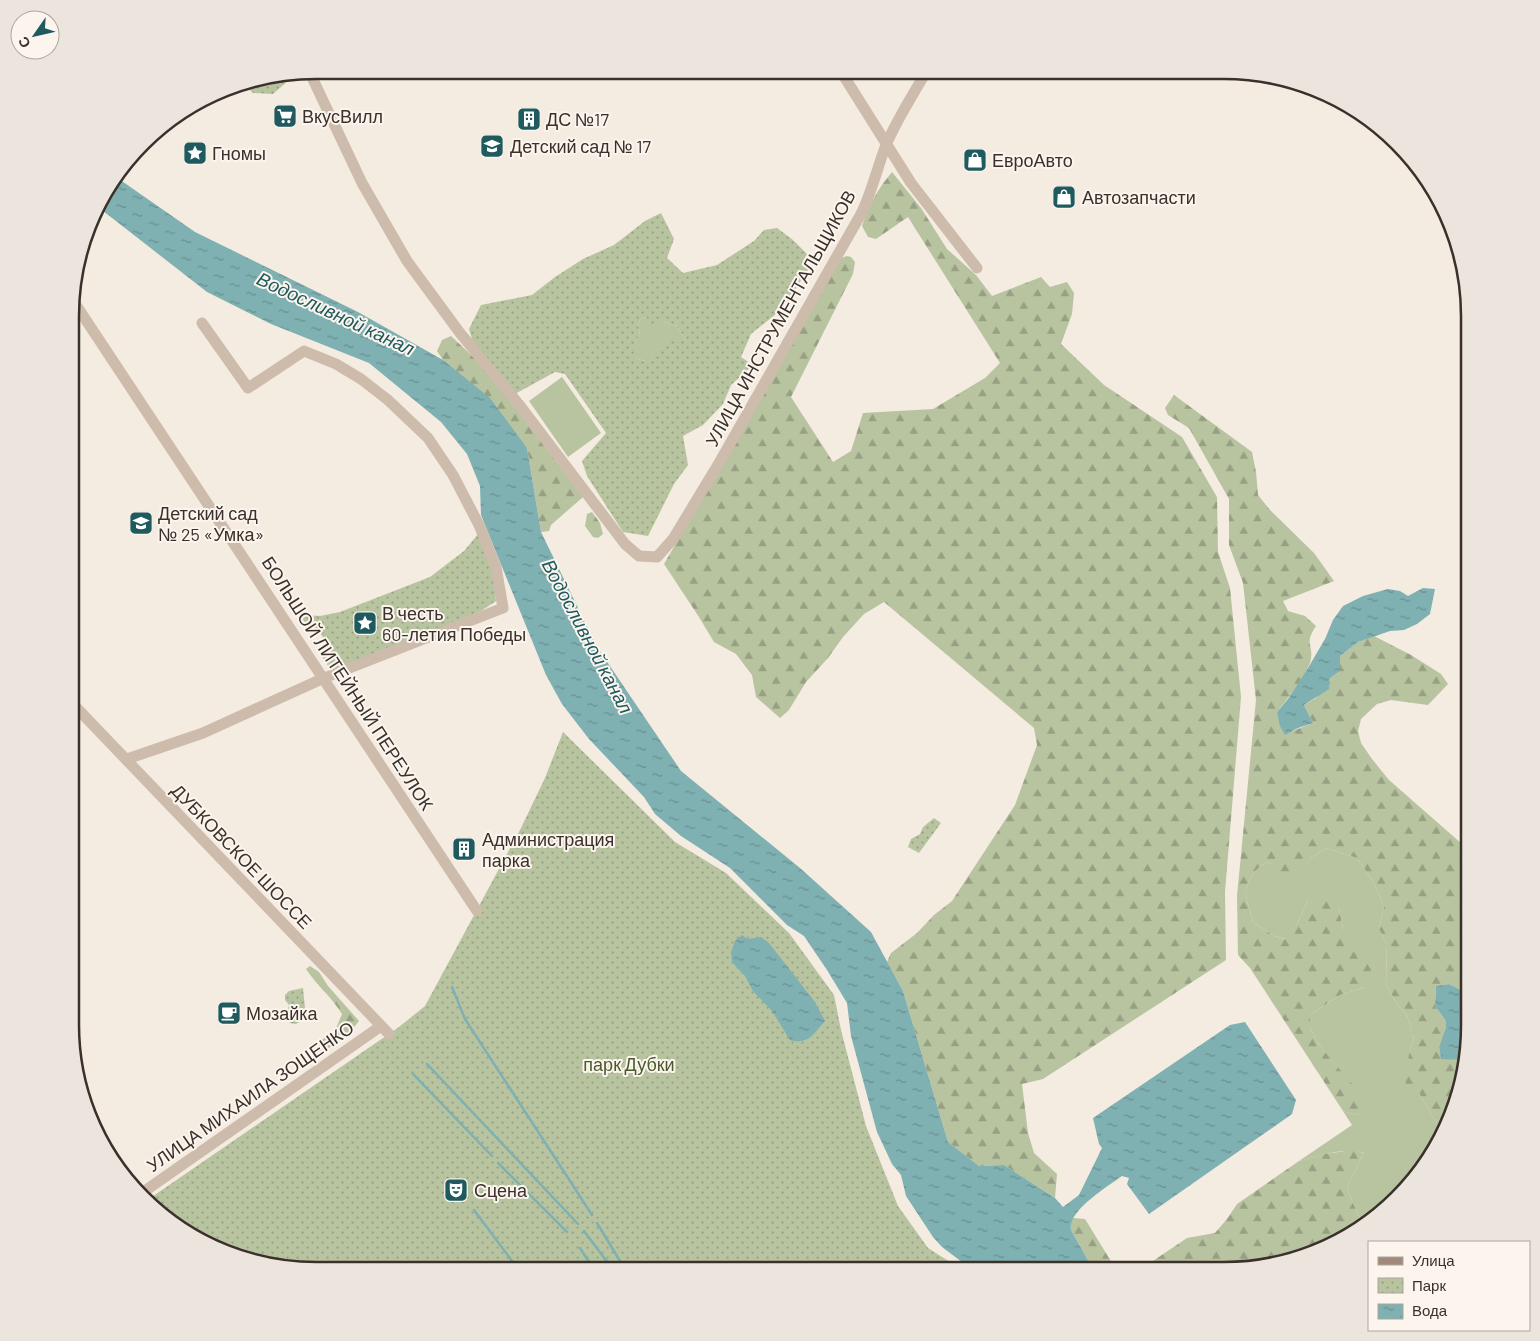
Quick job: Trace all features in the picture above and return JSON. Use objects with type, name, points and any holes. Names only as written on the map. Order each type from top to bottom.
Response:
[{"type":"street","name":"УЛИЦА ИНСТРУМЕНТАЛЬЩИКОВ","points":[[313,79],[362,183],[407,261],[460,333],[521,407],[625,544],[639,556],[657,557],[673,539],[861,214],[870,196],[874,179],[887,145],[922,79]]},
{"type":"street","points":[[846,79],[911,183],[977,268]]},
{"type":"street","name":"БОЛЬШОЙ ЛИТЕЙНЫЙ ПЕРЕУЛОК","points":[[79,310],[477,911]]},
{"type":"street","points":[[127,759],[204,733],[324,678],[503,608],[496,567],[479,525],[453,475],[428,438],[409,419],[361,378],[336,364],[304,351],[248,388],[202,323]]},
{"type":"street","name":"ДУБКОВСКОЕ ШОССЕ","points":[[79,710],[385,1030]]},
{"type":"street","name":"УЛИЦА МИХАИЛА ЗОЩЕНКО","points":[[146,1191],[385,1030]]},
{"type":"green space","points":[[288,81],[273,94],[253,93],[248,88]]},
{"type":"green space","points":[[892,172],[921,208],[947,249],[976,275],[992,296],[1041,277],[1050,287],[1067,282],[1074,293],[1072,314],[1061,344],[1104,385],[1182,437],[1217,497],[1218,552],[1230,588],[1241,697],[1225,892],[1226,960],[1043,1079],[1022,1084],[1028,1133],[1034,1153],[1057,1174],[1055,1198],[1004,1165],[979,1166],[948,1142],[903,991],[887,962],[891,953],[917,933],[934,915],[952,901],[1015,805],[1037,745],[1034,728],[884,602],[864,614],[843,637],[828,658],[806,682],[789,710],[780,718],[756,697],[752,675],[736,654],[714,642],[664,564],[841,258],[851,257],[855,262],[853,274],[791,397],[833,462],[851,451],[863,413],[933,409],[985,378],[1000,363],[908,217],[876,239],[868,237],[862,226],[878,191]]},
{"type":"green space","points":[[661,213],[674,239],[667,258],[683,273],[717,265],[754,241],[764,230],[777,228],[793,240],[814,261],[782,309],[751,334],[741,357],[753,365],[731,385],[723,404],[703,425],[683,436],[688,465],[674,484],[648,536],[623,532],[587,476],[582,461],[606,433],[565,374],[555,372],[515,394],[474,346],[469,329],[481,305],[532,295],[583,259],[614,245],[645,221]],"holes":[[[647,317],[649,326],[660,321],[677,326],[686,341],[671,340],[644,361],[635,358],[635,342],[640,334],[638,324],[641,319]]]},
{"type":"green space","points":[[647,317],[677,326],[686,341],[656,353],[644,361],[635,358],[635,342],[640,334],[638,324],[641,319]]},
{"type":"green space","points":[[451,336],[485,368],[583,497],[551,525],[549,531],[541,532],[527,448],[443,360],[437,351],[442,340]]},
{"type":"green space","points":[[562,377],[601,433],[568,457],[529,401]]},
{"type":"green space","points":[[1174,395],[1252,452],[1258,495],[1270,510],[1314,553],[1334,581],[1283,601],[1288,611],[1305,616],[1316,626],[1310,636],[1311,659],[1309,665],[1297,686],[1277,712],[1285,734],[1313,723],[1304,705],[1316,698],[1329,679],[1340,671],[1340,656],[1358,642],[1374,636],[1411,655],[1441,674],[1448,684],[1428,705],[1391,700],[1377,704],[1361,719],[1358,731],[1361,743],[1389,780],[1461,843],[1461,992],[1449,984],[1436,986],[1435,1006],[1446,1021],[1446,1027],[1439,1047],[1441,1058],[1459,1060],[1449,1102],[1438,1127],[1419,1093],[1405,1088],[1409,1054],[1414,1039],[1407,1015],[1397,1004],[1386,984],[1387,944],[1379,929],[1384,906],[1372,880],[1357,858],[1326,848],[1311,858],[1297,874],[1285,877],[1269,862],[1256,870],[1246,889],[1247,901],[1253,922],[1274,936],[1285,939],[1297,924],[1308,900],[1326,893],[1339,908],[1343,929],[1371,969],[1366,987],[1340,995],[1310,1015],[1310,1028],[1320,1046],[1368,1103],[1356,1115],[1343,1111],[1250,968],[1238,955],[1237,896],[1256,700],[1243,583],[1229,545],[1229,499],[1189,428],[1168,415],[1165,408]]},
{"type":"green space","points":[[592,512],[600,523],[603,534],[598,538],[593,537],[585,526],[587,514]]},
{"type":"green space","points":[[479,533],[493,570],[496,601],[481,611],[338,669],[330,669],[320,653],[330,647],[320,633],[312,634],[302,618],[304,615],[320,616],[340,612],[430,577],[464,551]]},
{"type":"green space","name":"парк Дубки","points":[[563,732],[675,842],[726,873],[789,933],[834,995],[841,1030],[866,1126],[898,1206],[928,1248],[950,1262],[300,1262],[269,1258],[239,1250],[211,1238],[171,1213],[152,1197],[399,1027],[425,1006],[521,828],[545,778]]},
{"type":"green space","points":[[934,818],[941,823],[919,853],[908,847],[911,839],[920,834],[923,827]]},
{"type":"green space","points":[[1326,848],[1357,858],[1372,880],[1384,906],[1379,929],[1387,944],[1386,984],[1397,1004],[1407,1015],[1414,1039],[1409,1054],[1419,1093],[1438,1127],[1430,1144],[1403,1182],[1381,1204],[1360,1219],[1347,1187],[1364,1153],[1356,1151],[1339,1152],[1299,1161],[1352,1125],[1343,1111],[1356,1115],[1367,1103],[1320,1046],[1310,1028],[1310,1015],[1340,995],[1366,987],[1352,944],[1343,929],[1339,908],[1308,900],[1297,924],[1286,939],[1274,936],[1253,922],[1246,894],[1247,884],[1250,879],[1256,870],[1265,864],[1269,862],[1286,876],[1297,873],[1311,858]]},
{"type":"green space","points":[[310,966],[319,972],[328,986],[359,1021],[342,1039],[320,1052],[317,1044],[335,1031],[342,1014],[306,969]]},
{"type":"green space","points":[[303,988],[306,1018],[296,1024],[290,1023],[287,1016],[289,1005],[285,1000],[285,995],[289,991]]},
{"type":"green space","points":[[1352,1150],[1364,1153],[1347,1187],[1360,1219],[1343,1231],[1301,1250],[1271,1258],[1240,1262],[1151,1262],[1187,1238],[1215,1233],[1237,1204],[1299,1161],[1325,1154]]},
{"type":"green space","points":[[1073,1218],[1085,1219],[1111,1262],[1089,1262],[1071,1230],[1070,1220]]},
{"type":"water","name":"Водосливной канал","points":[[121,181],[195,232],[358,312],[443,360],[490,398],[527,448],[541,532],[597,647],[681,771],[800,868],[871,932],[903,991],[948,1142],[979,1166],[1004,1165],[1055,1198],[1063,1207],[1079,1195],[1102,1148],[1099,1144],[1093,1118],[1230,1025],[1245,1022],[1296,1100],[1292,1114],[1149,1214],[1127,1184],[1129,1178],[1122,1176],[1098,1193],[1081,1207],[1071,1223],[1071,1230],[1089,1262],[962,1262],[942,1247],[933,1237],[906,1196],[901,1175],[892,1164],[877,1132],[851,1036],[847,1003],[804,936],[787,925],[730,868],[681,836],[655,814],[644,797],[589,739],[562,704],[546,675],[481,515],[480,486],[467,454],[441,422],[369,363],[271,324],[207,292],[103,211]]},
{"type":"water","points":[[1423,588],[1435,589],[1430,614],[1417,624],[1404,630],[1390,631],[1358,642],[1340,656],[1340,671],[1329,679],[1329,689],[1304,705],[1313,723],[1285,735],[1280,726],[1277,712],[1288,699],[1308,668],[1325,639],[1333,620],[1343,606],[1363,596],[1388,589],[1400,591],[1408,596]]},
{"type":"water","points":[[742,935],[747,939],[761,937],[769,943],[815,1002],[825,1021],[806,1040],[790,1040],[772,1011],[753,991],[745,976],[732,962],[731,952],[735,941]]},
{"type":"water","points":[[1449,984],[1461,991],[1461,1041],[1459,1060],[1441,1059],[1439,1047],[1446,1027],[1446,1021],[1435,1006],[1436,986]]},
{"type":"waterway","points":[[452,987],[465,1019],[592,1215]]},
{"type":"waterway","points":[[427,1064],[578,1224]]},
{"type":"waterway","points":[[413,1074],[492,1156]]},
{"type":"waterway","points":[[498,1163],[567,1232]]},
{"type":"waterway","points":[[474,1210],[513,1262]]},
{"type":"waterway","points":[[597,1223],[621,1262]]},
{"type":"waterway","points":[[584,1231],[607,1262]]},
{"type":"waterway","points":[[580,1248],[589,1262]]},
{"type":"place","name":"ВкусВилл","points":[[285,116]]},
{"type":"place","name":"ДС №17","points":[[529,119]]},
{"type":"place","name":"Детский сад № 17","points":[[492,146]]},
{"type":"place","name":"Гномы","points":[[195,153]]},
{"type":"place","name":"ЕвроАвто","points":[[975,160]]},
{"type":"place","name":"Автозапчасти","points":[[1064,197]]},
{"type":"place","name":"Детский сад № 25 «Умка»","points":[[141,523]]},
{"type":"place","name":"В честь 60-летия Победы","points":[[365,623]]},
{"type":"place","name":"Администрация парка","points":[[464,849]]},
{"type":"place","name":"Мозайка","points":[[229,1013]]},
{"type":"place","name":"Сцена","points":[[456,1190]]}]
